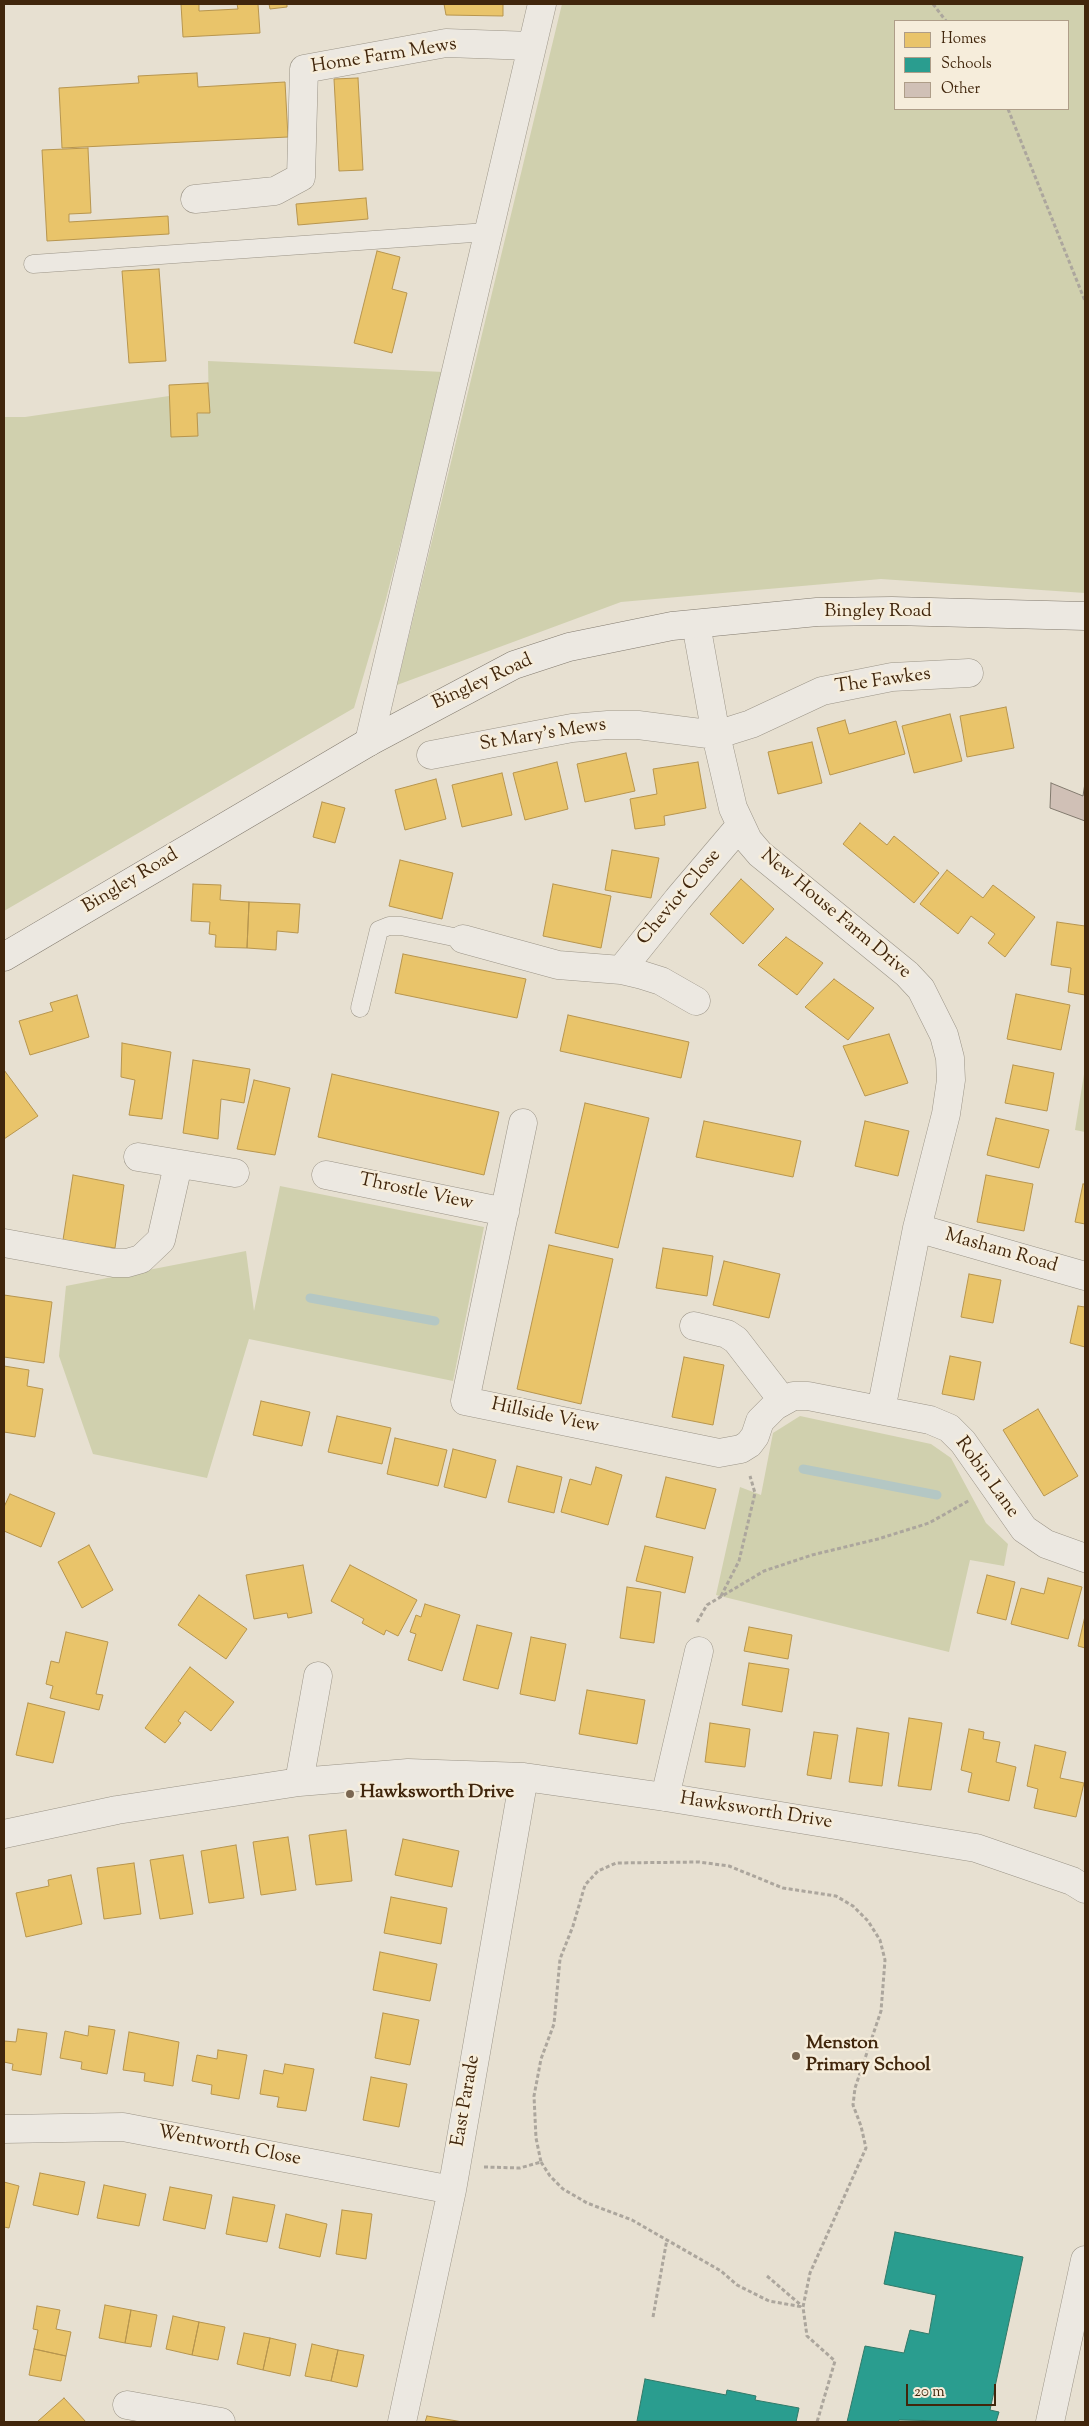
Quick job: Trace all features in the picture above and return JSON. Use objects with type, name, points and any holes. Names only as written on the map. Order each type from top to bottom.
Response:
[{"type":"street","points":[[369,742],[487,232],[542,4]]},
{"type":"street","name":"Home Farm Mews","points":[[195,199],[275,191],[301,177],[304,69],[446,43],[532,46]]},
{"type":"street","name":"Bingley Road","points":[[4,957],[369,742],[514,665],[569,647],[672,626],[817,612],[892,611],[1085,616]]},
{"type":"street","name":"New House Farm Drive","points":[[696,624],[716,735],[733,808],[740,826],[760,854],[907,974],[922,989],[934,1010],[944,1035],[950,1058],[951,1080],[946,1114],[917,1228],[881,1410]]},
{"type":"street","name":"The Fawkes","points":[[716,735],[750,724],[822,691],[892,677],[969,674]]},
{"type":"street","name":"St Mary's Mews","points":[[431,755],[572,728],[608,725],[638,725],[716,735]]},
{"type":"street","name":"Cheviot Close","points":[[621,970],[740,826]]},
{"type":"street","name":"Cheviot Close","points":[[463,939],[558,965],[621,970],[661,981],[696,1001]]},
{"type":"street","name":"Hillside View","points":[[523,1123],[464,1401],[706,1451],[719,1452],[741,1449]]},
{"type":"street","points":[[138,1157],[178,1165],[235,1172]]},
{"type":"street","points":[[4,1243],[114,1264],[127,1264],[141,1259],[161,1240],[178,1165]]},
{"type":"street","name":"Throstle View","points":[[326,1175],[505,1212]]},
{"type":"street","name":"Masham Road","points":[[917,1228],[1085,1276]]},
{"type":"street","points":[[694,1326],[727,1334],[736,1340],[783,1401]]},
{"type":"street","points":[[741,1449],[749,1444],[755,1436],[760,1421],[775,1406],[793,1396],[808,1396],[881,1410]]},
{"type":"street","name":"Robin Lane","points":[[881,1410],[930,1420],[948,1428],[963,1442],[995,1487],[1010,1513],[1024,1529],[1046,1544],[1085,1558]]},
{"type":"street","points":[[665,1798],[699,1651]]},
{"type":"street","points":[[299,1782],[318,1676]]},
{"type":"street","name":"Hawksworth Drive","points":[[4,1834],[117,1810],[299,1782],[408,1773],[524,1778],[665,1798],[976,1848],[1072,1881],[1085,1889]]},
{"type":"street","name":"East Parade","points":[[402,2422],[452,2190],[524,1778]]},
{"type":"street","name":"Wentworth Close","points":[[4,2129],[123,2127],[452,2190]]},
{"type":"street","points":[[1050,2422],[1085,2260]]},
{"type":"street","points":[[127,2405],[221,2422]]},
{"type":"lane","points":[[33,264],[487,232]]},
{"type":"lane","points":[[360,1008],[379,930],[389,926],[402,926],[463,939]]},
{"type":"path","points":[[933,4],[945,20]]},
{"type":"path","points":[[1008,110],[1085,301]]},
{"type":"path","points":[[721,1596],[739,1561],[755,1493],[741,1449]]},
{"type":"path","points":[[699,1651],[692,1643],[698,1617],[707,1605],[764,1571],[812,1555],[878,1540],[929,1523],[995,1487]]},
{"type":"path","points":[[802,2307],[770,2301],[737,2284],[721,2271],[632,2220],[587,2203],[563,2189],[550,2176],[541,2162],[536,2138],[534,2096],[541,2059],[554,2024],[560,1959],[573,1926],[585,1885],[598,1871],[616,1863],[699,1862],[729,1866],[783,1888],[836,1896],[853,1906],[868,1921],[880,1940],[885,1960],[881,2011],[855,2088],[853,2105],[862,2126],[866,2148],[810,2273],[802,2307],[807,2336],[835,2361],[817,2422]]},
{"type":"path","points":[[457,2161],[493,2169],[520,2168],[541,2162]]},
{"type":"path","points":[[653,2317],[667,2240]]},
{"type":"path","points":[[767,2276],[802,2307]]},
{"type":"green space","points":[[562,4],[1085,4],[1085,593],[881,579],[621,602],[397,685]]},
{"type":"green space","points":[[208,361],[444,372],[386,599],[354,708],[4,911],[4,417],[25,417],[169,396],[171,414],[209,413]]},
{"type":"green space","points":[[1085,1068],[1085,1132],[1075,1130]]},
{"type":"green space","points":[[280,1186],[484,1227],[453,1381],[249,1339],[207,1478],[93,1454],[59,1356],[66,1286],[246,1251],[254,1311]]},
{"type":"green space","points":[[800,1416],[931,1444],[951,1458],[986,1523],[1008,1544],[1004,1566],[970,1560],[949,1652],[716,1595],[740,1487],[761,1495],[773,1433]]},
{"type":"building: Homes","points":[[181,4],[199,4],[199,11],[238,9],[237,4],[258,4],[260,33],[183,37]]},
{"type":"building: Homes","points":[[269,4],[287,4],[287,7],[270,9]]},
{"type":"building: Homes","points":[[444,4],[503,4],[503,16],[446,15]]},
{"type":"building: Homes","points":[[197,73],[198,87],[285,82],[288,137],[62,148],[59,88],[139,83],[138,76]]},
{"type":"building: Homes","points":[[358,78],[363,170],[339,171],[334,79]]},
{"type":"building: Homes","points":[[88,148],[91,213],[69,214],[69,222],[168,216],[169,234],[47,241],[42,150]]},
{"type":"building: Homes","points":[[366,198],[368,219],[298,225],[296,204]]},
{"type":"building: Homes","points":[[377,251],[400,257],[392,289],[407,293],[392,353],[354,343]]},
{"type":"building: Homes","points":[[159,269],[166,361],[129,363],[122,271]]},
{"type":"building: Homes","points":[[208,383],[210,413],[197,413],[198,436],[171,437],[169,385]]},
{"type":"building: Homes","points":[[1006,707],[1014,748],[967,757],[960,716]]},
{"type":"building: Homes","points":[[950,714],[962,761],[914,773],[902,726]]},
{"type":"building: Homes","points":[[845,720],[849,734],[896,721],[905,754],[830,775],[817,728]]},
{"type":"building: Homes","points":[[812,742],[822,783],[778,794],[768,752]]},
{"type":"building: Homes","points":[[626,753],[635,791],[585,802],[577,764]]},
{"type":"building: Homes","points":[[557,762],[568,809],[525,820],[513,773]]},
{"type":"building: Homes","points":[[698,762],[706,808],[664,816],[665,825],[635,829],[630,799],[657,794],[653,769]]},
{"type":"building: Homes","points":[[502,773],[512,815],[462,827],[452,785]]},
{"type":"building: Homes","points":[[436,779],[446,819],[405,830],[395,790]]},
{"type":"building: Homes","points":[[322,802],[345,808],[335,843],[313,837]]},
{"type":"building: Homes","points":[[860,823],[887,845],[894,836],[939,873],[914,903],[843,844]]},
{"type":"building: Homes","points":[[612,850],[659,858],[651,898],[605,890]]},
{"type":"building: Homes","points":[[400,860],[453,873],[442,919],[389,906]]},
{"type":"building: Homes","points":[[947,870],[983,898],[993,885],[1035,917],[1005,957],[988,943],[995,934],[971,916],[958,934],[920,904]]},
{"type":"building: Homes","points":[[741,879],[774,909],[743,944],[710,914]]},
{"type":"building: Homes","points":[[193,884],[221,885],[220,900],[249,902],[247,948],[215,947],[216,935],[209,934],[210,922],[191,921]]},
{"type":"building: Homes","points":[[553,884],[611,896],[601,948],[543,936]]},
{"type":"building: Homes","points":[[249,902],[300,904],[298,933],[277,931],[276,950],[247,948]]},
{"type":"building: Homes","points":[[1057,922],[1085,926],[1085,995],[1068,992],[1071,968],[1051,965]]},
{"type":"building: Homes","points":[[786,937],[823,963],[797,995],[758,965]]},
{"type":"building: Homes","points":[[403,954],[526,979],[517,1018],[395,993]]},
{"type":"building: Homes","points":[[834,979],[874,1008],[848,1040],[805,1007]]},
{"type":"building: Homes","points":[[1016,994],[1070,1005],[1061,1050],[1007,1039]]},
{"type":"building: Homes","points":[[77,995],[89,1037],[30,1055],[19,1021],[53,1011],[50,1003]]},
{"type":"building: Homes","points":[[568,1015],[689,1042],[681,1078],[560,1051]]},
{"type":"building: Homes","points":[[889,1034],[908,1083],[865,1096],[843,1046]]},
{"type":"building: Homes","points":[[122,1043],[171,1052],[162,1119],[129,1115],[135,1080],[121,1077]]},
{"type":"building: Homes","points":[[193,1060],[250,1069],[244,1103],[221,1099],[218,1139],[183,1133]]},
{"type":"building: Homes","points":[[1013,1065],[1054,1073],[1047,1111],[1005,1103]]},
{"type":"building: Homes","points":[[4,1070],[38,1116],[4,1139]]},
{"type":"building: Homes","points":[[332,1074],[499,1112],[484,1175],[318,1137]]},
{"type":"building: Homes","points":[[254,1080],[290,1088],[275,1155],[237,1149]]},
{"type":"building: Homes","points":[[585,1103],[649,1118],[618,1248],[555,1233]]},
{"type":"building: Homes","points":[[996,1118],[1049,1130],[1039,1168],[987,1155]]},
{"type":"building: Homes","points":[[704,1121],[801,1141],[793,1177],[696,1157]]},
{"type":"building: Homes","points":[[865,1121],[909,1131],[898,1176],[855,1166]]},
{"type":"building: Homes","points":[[73,1175],[124,1185],[115,1248],[63,1240]]},
{"type":"building: Homes","points":[[986,1175],[1033,1184],[1024,1231],[977,1222]]},
{"type":"building: Homes","points":[[1083,1184],[1085,1184],[1085,1224],[1075,1222]]},
{"type":"building: Homes","points":[[549,1245],[613,1259],[581,1404],[517,1389]]},
{"type":"building: Homes","points":[[663,1248],[713,1256],[707,1296],[656,1288]]},
{"type":"building: Homes","points":[[724,1261],[780,1274],[769,1318],[713,1305]]},
{"type":"building: Homes","points":[[969,1274],[1001,1280],[993,1323],[961,1317]]},
{"type":"building: Homes","points":[[4,1295],[52,1302],[44,1363],[4,1357]]},
{"type":"building: Homes","points":[[1078,1306],[1085,1307],[1085,1347],[1070,1343]]},
{"type":"building: Homes","points":[[950,1356],[981,1362],[974,1400],[942,1394]]},
{"type":"building: Homes","points":[[684,1357],[724,1365],[713,1425],[672,1417]]},
{"type":"building: Homes","points":[[4,1366],[29,1370],[27,1386],[43,1389],[35,1437],[4,1432]]},
{"type":"building: Homes","points":[[261,1401],[310,1412],[302,1446],[253,1435]]},
{"type":"building: Homes","points":[[1038,1409],[1078,1476],[1044,1496],[1003,1430]]},
{"type":"building: Homes","points":[[337,1416],[391,1428],[382,1464],[328,1452]]},
{"type":"building: Homes","points":[[395,1438],[447,1450],[438,1486],[387,1474]]},
{"type":"building: Homes","points":[[453,1449],[496,1460],[486,1498],[444,1487]]},
{"type":"building: Homes","points":[[517,1466],[562,1477],[554,1513],[508,1502]]},
{"type":"building: Homes","points":[[596,1467],[622,1475],[608,1525],[561,1512],[570,1479],[591,1485]]},
{"type":"building: Homes","points":[[666,1477],[716,1489],[705,1529],[656,1517]]},
{"type":"building: Homes","points":[[10,1494],[55,1513],[41,1547],[4,1531],[4,1507]]},
{"type":"building: Homes","points":[[89,1545],[113,1590],[82,1608],[58,1562]]},
{"type":"building: Homes","points":[[645,1546],[693,1557],[685,1593],[636,1581]]},
{"type":"building: Homes","points":[[303,1565],[312,1613],[288,1618],[287,1613],[254,1619],[246,1575]]},
{"type":"building: Homes","points":[[350,1565],[417,1600],[398,1636],[386,1630],[384,1635],[362,1623],[364,1619],[331,1601]]},
{"type":"building: Homes","points":[[987,1575],[1015,1582],[1006,1620],[977,1613]]},
{"type":"building: Homes","points":[[1048,1578],[1082,1587],[1068,1639],[1011,1624],[1021,1588],[1044,1594]]},
{"type":"building: Homes","points":[[627,1587],[661,1592],[654,1643],[620,1638]]},
{"type":"building: Homes","points":[[199,1595],[247,1629],[226,1659],[178,1625]]},
{"type":"building: Homes","points":[[425,1604],[460,1615],[442,1671],[408,1660],[416,1634],[410,1632],[416,1615],[421,1617]]},
{"type":"building: Homes","points":[[1085,1616],[1085,1648],[1078,1646]]},
{"type":"building: Homes","points":[[477,1625],[512,1633],[498,1689],[463,1680]]},
{"type":"building: Homes","points":[[749,1627],[792,1635],[788,1659],[744,1651]]},
{"type":"building: Homes","points":[[66,1632],[108,1642],[96,1694],[103,1695],[99,1710],[50,1698],[53,1686],[46,1684],[51,1661],[59,1663]]},
{"type":"building: Homes","points":[[531,1637],[566,1644],[555,1701],[520,1694]]},
{"type":"building: Homes","points":[[749,1663],[789,1669],[782,1712],[742,1705]]},
{"type":"building: Homes","points":[[190,1667],[234,1702],[211,1731],[185,1711],[178,1721],[181,1723],[165,1743],[145,1728]]},
{"type":"building: Homes","points":[[587,1690],[645,1700],[637,1744],[579,1734]]},
{"type":"building: Homes","points":[[28,1703],[65,1712],[53,1763],[16,1755]]},
{"type":"building: Homes","points":[[909,1718],[942,1723],[931,1790],[898,1786]]},
{"type":"building: Homes","points":[[710,1723],[750,1729],[745,1767],[705,1762]]},
{"type":"building: Homes","points":[[857,1728],[889,1733],[882,1786],[849,1782]]},
{"type":"building: Homes","points":[[969,1729],[984,1732],[983,1739],[1000,1742],[996,1762],[1016,1767],[1009,1801],[968,1792],[972,1773],[961,1770]]},
{"type":"building: Homes","points":[[814,1732],[838,1735],[831,1779],[807,1775]]},
{"type":"building: Homes","points":[[1035,1745],[1066,1752],[1060,1778],[1084,1783],[1076,1817],[1034,1808],[1038,1789],[1027,1786]]},
{"type":"building: Homes","points":[[346,1830],[352,1881],[316,1885],[309,1835]]},
{"type":"building: Homes","points":[[288,1837],[296,1890],[261,1895],[253,1842]]},
{"type":"building: Homes","points":[[403,1839],[459,1851],[452,1887],[395,1875]]},
{"type":"building: Homes","points":[[236,1845],[244,1898],[209,1903],[201,1851]]},
{"type":"building: Homes","points":[[183,1855],[193,1914],[160,1919],[150,1860]]},
{"type":"building: Homes","points":[[134,1863],[141,1914],[104,1919],[97,1868]]},
{"type":"building: Homes","points":[[71,1875],[82,1924],[26,1937],[16,1893],[49,1886],[48,1880]]},
{"type":"building: Homes","points":[[391,1897],[447,1908],[441,1944],[384,1933]]},
{"type":"building: Homes","points":[[380,1952],[437,1964],[430,2001],[373,1990]]},
{"type":"building: Homes","points":[[383,2013],[419,2020],[410,2065],[375,2058]]},
{"type":"building: Homes","points":[[89,2026],[115,2030],[107,2074],[81,2069],[82,2062],[60,2058],[65,2031],[88,2036]]},
{"type":"building: Homes","points":[[18,2029],[47,2033],[41,2075],[12,2070],[13,2064],[4,2062],[4,2041],[16,2042]]},
{"type":"building: Homes","points":[[129,2032],[179,2042],[173,2086],[144,2081],[145,2073],[123,2070]]},
{"type":"building: Homes","points":[[218,2050],[247,2055],[239,2099],[211,2094],[212,2085],[192,2081],[197,2055],[217,2059]]},
{"type":"building: Homes","points":[[285,2064],[314,2069],[306,2111],[277,2107],[279,2097],[260,2094],[264,2070],[283,2074]]},
{"type":"building: Homes","points":[[371,2077],[407,2084],[399,2127],[363,2120]]},
{"type":"building: Homes","points":[[40,2173],[85,2182],[78,2215],[33,2205]]},
{"type":"building: Homes","points":[[4,2182],[19,2186],[9,2228],[4,2227]]},
{"type":"building: Homes","points":[[104,2185],[146,2194],[139,2226],[97,2218]]},
{"type":"building: Homes","points":[[170,2187],[212,2195],[205,2229],[163,2220]]},
{"type":"building: Homes","points":[[233,2197],[275,2205],[267,2242],[226,2234]]},
{"type":"building: Homes","points":[[342,2210],[372,2214],[366,2259],[336,2254]]},
{"type":"building: Homes","points":[[286,2214],[327,2224],[320,2257],[279,2248]]},
{"type":"building: Homes","points":[[105,2305],[131,2310],[125,2343],[99,2338]]},
{"type":"building: Homes","points":[[37,2306],[60,2310],[56,2329],[71,2332],[66,2356],[34,2349],[38,2330],[33,2329]]},
{"type":"building: Homes","points":[[131,2310],[157,2315],[151,2347],[125,2343]]},
{"type":"building: Homes","points":[[173,2316],[199,2322],[192,2355],[166,2349]]},
{"type":"building: Homes","points":[[199,2322],[225,2327],[218,2360],[192,2355]]},
{"type":"building: Homes","points":[[244,2333],[270,2338],[263,2370],[237,2364]]},
{"type":"building: Homes","points":[[270,2338],[296,2344],[290,2376],[263,2370]]},
{"type":"building: Homes","points":[[312,2344],[338,2350],[331,2381],[305,2376]]},
{"type":"building: Homes","points":[[34,2349],[66,2356],[61,2381],[29,2375]]},
{"type":"building: Homes","points":[[338,2350],[364,2355],[357,2387],[331,2381]]},
{"type":"building: Homes","points":[[64,2398],[86,2422],[37,2422]]},
{"type":"building: Homes","points":[[427,2416],[463,2422],[425,2422]]},
{"type":"building: Schools","points":[[895,2232],[1023,2257],[990,2410],[999,2412],[996,2422],[899,2420],[898,2422],[847,2422],[865,2346],[904,2353],[910,2330],[929,2334],[936,2295],[884,2284]]},
{"type":"building: Schools","points":[[645,2379],[726,2395],[727,2390],[756,2396],[755,2400],[799,2408],[796,2422],[637,2421]]},
{"type":"building: Other","points":[[1051,783],[1083,796],[1085,783],[1085,821],[1050,808]]},
{"type":"waterway","points":[[310,1298],[435,1321]]},
{"type":"waterway","points":[[803,1469],[937,1495]]},
{"type":"place","name":"Hawksworth Drive","points":[[350,1794]]},
{"type":"place","name":"Menston Primary School","points":[[796,2056]]}]
